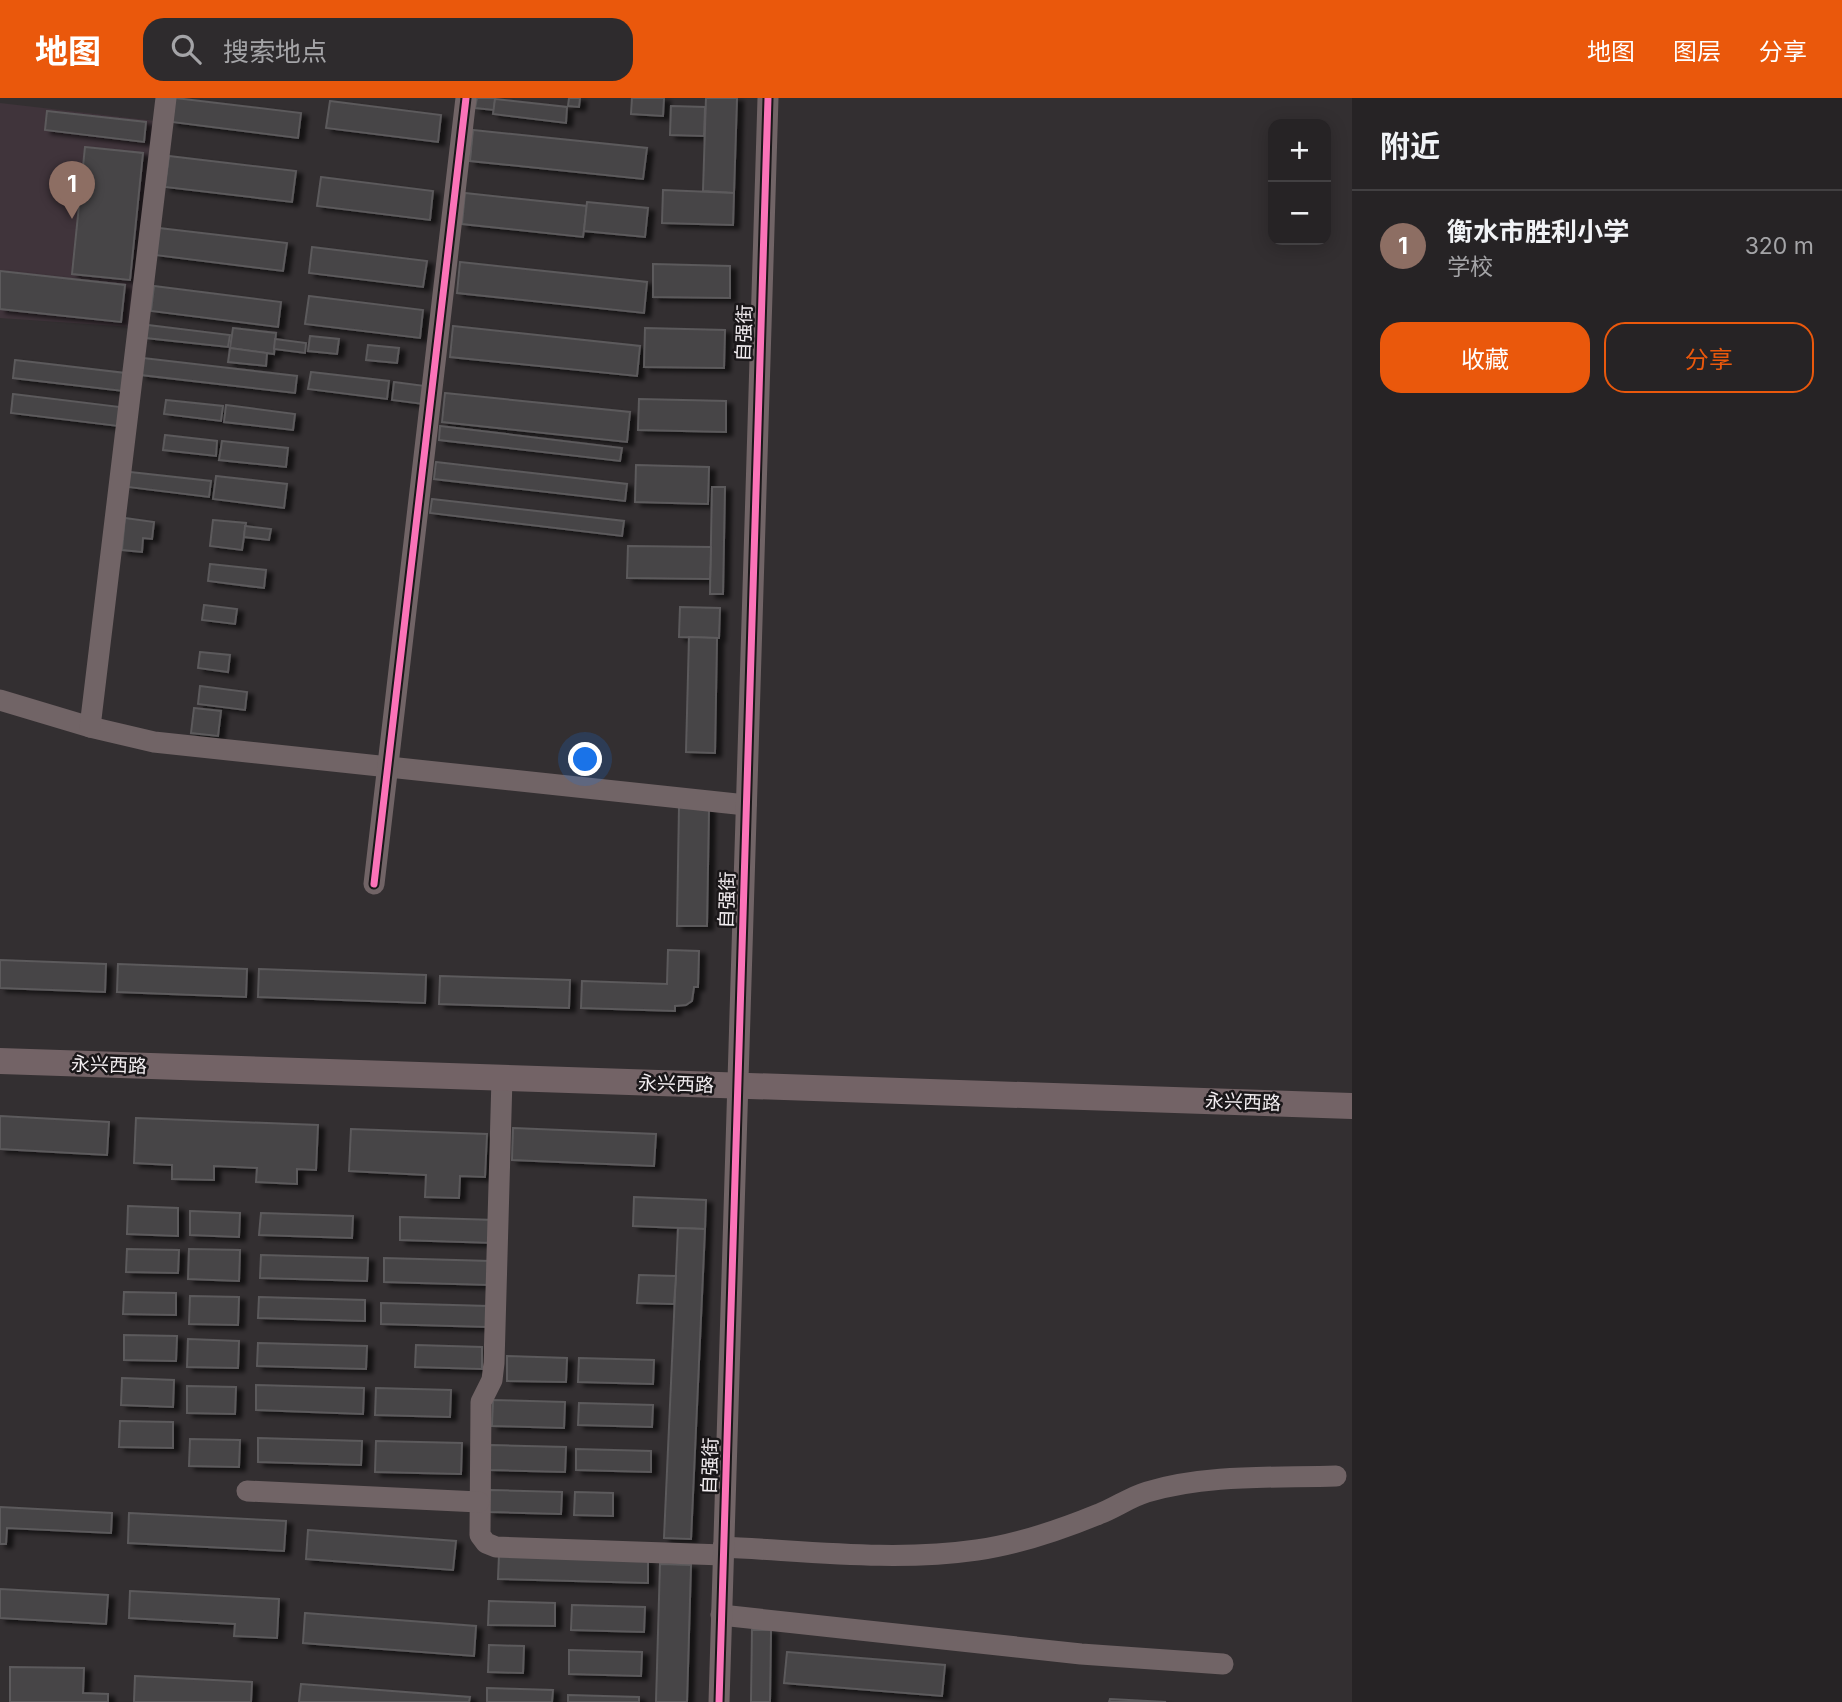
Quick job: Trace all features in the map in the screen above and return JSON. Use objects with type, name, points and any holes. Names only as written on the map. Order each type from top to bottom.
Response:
[{"type":"main road","name":"永兴西路","points":[[0,1043],[1352,1106]]},
{"type":"main road","name":"永兴西路","points":[[0,1061],[502,1078],[738,1077],[1352,1088]]},
{"type":"street","points":[[90,727],[166,98]]},
{"type":"street","points":[[374,884],[466,98]]},
{"type":"street","name":"自强街","points":[[719,1702],[768,98]]},
{"type":"street","points":[[0,700],[90,727],[154,742],[746,805]]},
{"type":"street","points":[[502,1078],[494,1363],[492,1380],[481,1402],[480,1535],[486,1544],[905,1556],[978,1550],[1051,1533],[1145,1492],[1172,1486],[1207,1481],[1336,1476]]},
{"type":"street","points":[[247,1491],[479,1502]]},
{"type":"street","points":[[721,1615],[1081,1654],[1223,1664]]},
{"type":"shaded area","points":[[0,103],[156,121],[132,327],[0,318]]},
{"type":"building","points":[[175,98],[301,113],[298,138],[172,122]]},
{"type":"building","points":[[477,98],[495,98],[494,110],[475,108]]},
{"type":"building","points":[[569,98],[580,98],[579,107],[568,106]]},
{"type":"building","points":[[632,98],[664,98],[663,116],[631,114]]},
{"type":"building","points":[[706,98],[737,98],[734,193],[703,191]]},
{"type":"building","points":[[495,99],[567,107],[566,123],[493,114]]},
{"type":"building","points":[[330,101],[441,115],[438,142],[326,128]]},
{"type":"building","points":[[671,106],[705,107],[704,136],[670,135]]},
{"type":"building","points":[[47,111],[146,122],[144,142],[45,130]]},
{"type":"building","points":[[473,130],[647,148],[643,179],[470,161]]},
{"type":"building","points":[[85,147],[143,153],[130,280],[72,274]]},
{"type":"building","points":[[169,156],[296,171],[292,202],[165,187]]},
{"type":"building","points":[[321,177],[433,191],[430,220],[317,206]]},
{"type":"building","points":[[663,190],[734,193],[733,225],[662,223]]},
{"type":"building","points":[[465,193],[587,206],[583,237],[462,224]]},
{"type":"building","points":[[587,202],[648,208],[645,237],[584,231]]},
{"type":"building","points":[[159,228],[287,243],[283,271],[155,255]]},
{"type":"building","points":[[312,247],[427,261],[423,287],[309,273]]},
{"type":"building","points":[[460,262],[647,282],[644,313],[457,293]]},
{"type":"building","points":[[653,264],[730,266],[730,298],[653,297]]},
{"type":"building","points":[[0,271],[125,285],[121,322],[0,309]]},
{"type":"building","points":[[154,286],[281,302],[278,327],[151,311]]},
{"type":"building","points":[[309,296],[423,310],[420,338],[305,324]]},
{"type":"building","points":[[148,325],[230,335],[228,347],[146,338]]},
{"type":"building","points":[[453,326],[640,346],[637,376],[450,357]]},
{"type":"building","points":[[233,328],[276,333],[274,354],[230,348]]},
{"type":"building","points":[[645,328],[725,330],[724,368],[644,367]]},
{"type":"building","points":[[310,336],[339,339],[337,354],[308,351]]},
{"type":"building","points":[[275,339],[306,343],[305,353],[274,349]]},
{"type":"building","points":[[368,345],[399,348],[397,363],[366,360]]},
{"type":"building","points":[[230,348],[267,353],[266,366],[228,362]]},
{"type":"building","points":[[143,358],[297,376],[295,393],[141,375]]},
{"type":"building","points":[[15,360],[125,373],[123,391],[13,378]]},
{"type":"building","points":[[311,372],[389,381],[387,399],[308,389]]},
{"type":"building","points":[[394,382],[425,386],[423,404],[392,400]]},
{"type":"building","points":[[445,393],[630,412],[627,442],[442,422]]},
{"type":"building","points":[[13,394],[120,407],[118,426],[11,413]]},
{"type":"building","points":[[639,399],[726,401],[726,432],[638,430]]},
{"type":"building","points":[[166,400],[223,406],[221,421],[164,414]]},
{"type":"building","points":[[226,405],[295,414],[293,430],[224,422]]},
{"type":"building","points":[[440,426],[622,448],[620,461],[439,440]]},
{"type":"building","points":[[165,435],[217,441],[216,456],[163,450]]},
{"type":"building","points":[[222,441],[288,448],[286,467],[219,460]]},
{"type":"building","points":[[436,462],[627,484],[625,501],[434,479]]},
{"type":"building","points":[[636,465],[709,467],[708,504],[635,502]]},
{"type":"building","points":[[130,472],[211,481],[209,497],[128,487]]},
{"type":"building","points":[[216,476],[287,484],[284,508],[213,499]]},
{"type":"building","points":[[712,487],[725,487],[723,594],[710,594]]},
{"type":"building","points":[[432,499],[624,521],[622,536],[430,513]]},
{"type":"building","points":[[125,518],[154,522],[152,539],[143,538],[142,552],[122,550]]},
{"type":"building","points":[[213,520],[246,523],[242,550],[210,546]]},
{"type":"building","points":[[245,526],[271,529],[269,540],[244,537]]},
{"type":"building","points":[[628,546],[711,547],[710,579],[627,578]]},
{"type":"building","points":[[210,564],[266,570],[264,588],[208,581]]},
{"type":"building","points":[[204,605],[237,609],[235,624],[202,620]]},
{"type":"building","points":[[680,607],[720,608],[719,638],[679,637]]},
{"type":"building","points":[[689,637],[717,638],[715,753],[686,752]]},
{"type":"building","points":[[200,652],[230,655],[228,672],[198,668]]},
{"type":"building","points":[[200,686],[247,692],[245,710],[198,704]]},
{"type":"building","points":[[194,708],[221,711],[218,736],[191,733]]},
{"type":"building","points":[[679,807],[709,807],[707,926],[677,926]]},
{"type":"building","points":[[668,950],[699,951],[698,987],[694,987],[692,1001],[686,1005],[675,1006],[675,1011],[581,1008],[582,981],[667,984]]},
{"type":"building","points":[[0,960],[106,964],[105,992],[0,988]]},
{"type":"building","points":[[118,964],[247,969],[246,997],[117,992]]},
{"type":"building","points":[[259,969],[426,975],[425,1003],[258,997]]},
{"type":"building","points":[[440,976],[570,980],[569,1008],[439,1004]]},
{"type":"building","points":[[0,1116],[109,1122],[107,1155],[0,1149]]},
{"type":"building","points":[[136,1118],[318,1125],[316,1170],[297,1169],[297,1184],[256,1182],[257,1168],[214,1166],[214,1180],[172,1179],[172,1165],[134,1163]]},
{"type":"building","points":[[513,1128],[656,1134],[654,1166],[512,1160]]},
{"type":"building","points":[[351,1129],[487,1134],[485,1177],[460,1176],[459,1198],[425,1197],[426,1175],[349,1171]]},
{"type":"building","points":[[634,1197],[706,1200],[705,1229],[633,1226]]},
{"type":"building","points":[[128,1206],[178,1208],[178,1236],[127,1234]]},
{"type":"building","points":[[190,1211],[240,1213],[239,1237],[190,1235]]},
{"type":"building","points":[[261,1213],[353,1216],[352,1238],[259,1235]]},
{"type":"building","points":[[400,1217],[494,1220],[494,1243],[400,1240]]},
{"type":"building","points":[[678,1228],[705,1229],[691,1539],[664,1538]]},
{"type":"building","points":[[127,1249],[179,1250],[178,1273],[126,1272]]},
{"type":"building","points":[[189,1249],[240,1250],[239,1281],[188,1279]]},
{"type":"building","points":[[261,1255],[368,1258],[367,1281],[260,1278]]},
{"type":"building","points":[[384,1258],[490,1261],[490,1285],[384,1282]]},
{"type":"building","points":[[639,1275],[676,1276],[674,1304],[637,1303]]},
{"type":"building","points":[[124,1292],[176,1293],[176,1315],[123,1314]]},
{"type":"building","points":[[190,1296],[239,1297],[238,1325],[189,1324]]},
{"type":"building","points":[[259,1297],[365,1300],[365,1321],[258,1318]]},
{"type":"building","points":[[381,1303],[488,1306],[488,1327],[381,1324]]},
{"type":"building","points":[[124,1335],[177,1336],[176,1361],[124,1360]]},
{"type":"building","points":[[188,1339],[239,1341],[238,1368],[187,1367]]},
{"type":"building","points":[[258,1343],[367,1346],[366,1369],[257,1366]]},
{"type":"building","points":[[416,1345],[482,1347],[482,1369],[415,1367]]},
{"type":"building","points":[[507,1356],[567,1358],[566,1382],[507,1381]]},
{"type":"building","points":[[579,1358],[654,1360],[653,1384],[578,1382]]},
{"type":"building","points":[[122,1378],[174,1380],[173,1407],[121,1405]]},
{"type":"building","points":[[256,1385],[364,1388],[363,1414],[256,1410]]},
{"type":"building","points":[[187,1386],[236,1387],[235,1414],[187,1413]]},
{"type":"building","points":[[376,1388],[451,1390],[450,1417],[375,1415]]},
{"type":"building","points":[[493,1400],[565,1402],[564,1428],[492,1426]]},
{"type":"building","points":[[579,1403],[653,1405],[652,1427],[578,1425]]},
{"type":"building","points":[[120,1421],[173,1422],[173,1448],[119,1447]]},
{"type":"building","points":[[258,1438],[362,1441],[361,1465],[258,1462]]},
{"type":"building","points":[[190,1439],[240,1440],[239,1467],[189,1466]]},
{"type":"building","points":[[376,1441],[462,1443],[461,1474],[375,1472]]},
{"type":"building","points":[[489,1445],[566,1447],[565,1472],[489,1470]]},
{"type":"building","points":[[576,1449],[651,1451],[651,1472],[576,1470]]},
{"type":"building","points":[[490,1490],[562,1492],[561,1514],[489,1512]]},
{"type":"building","points":[[575,1492],[613,1493],[613,1516],[574,1515]]},
{"type":"building","points":[[0,1507],[112,1513],[111,1533],[7,1528],[6,1544],[0,1544]]},
{"type":"building","points":[[129,1513],[286,1521],[284,1551],[128,1543]]},
{"type":"building","points":[[308,1530],[456,1541],[453,1570],[306,1559]]},
{"type":"building","points":[[499,1555],[648,1560],[648,1583],[498,1579]]},
{"type":"building","points":[[660,1564],[691,1565],[687,1702],[656,1702]]},
{"type":"building","points":[[0,1589],[108,1595],[106,1624],[0,1618]]},
{"type":"building","points":[[130,1591],[279,1599],[277,1638],[234,1636],[235,1624],[129,1618]]},
{"type":"building","points":[[489,1601],[555,1603],[555,1626],[488,1625]]},
{"type":"building","points":[[572,1605],[645,1607],[644,1632],[571,1630]]},
{"type":"building","points":[[305,1613],[476,1626],[474,1656],[303,1643]]},
{"type":"building","points":[[752,1630],[771,1630],[770,1702],[751,1702]]},
{"type":"building","points":[[489,1645],[524,1646],[523,1673],[488,1672]]},
{"type":"building","points":[[569,1650],[642,1652],[641,1676],[569,1674]]},
{"type":"building","points":[[787,1652],[945,1665],[942,1696],[784,1683]]},
{"type":"building","points":[[10,1667],[84,1668],[83,1693],[108,1694],[108,1702],[10,1702]]},
{"type":"building","points":[[135,1676],[252,1682],[251,1702],[134,1702]]},
{"type":"building","points":[[301,1684],[470,1697],[469,1702],[299,1702]]},
{"type":"building","points":[[487,1688],[553,1690],[552,1702],[487,1702]]},
{"type":"building","points":[[568,1695],[639,1697],[639,1702],[568,1702]]},
{"type":"building","points":[[1110,1699],[1166,1702],[1109,1702]]},
{"type":"cycle path","points":[[374,884],[466,98]]},
{"type":"cycle path","points":[[719,1702],[768,98]]},
{"type":"place","name":"衡水市胜利小学","points":[[72,219]]}]
